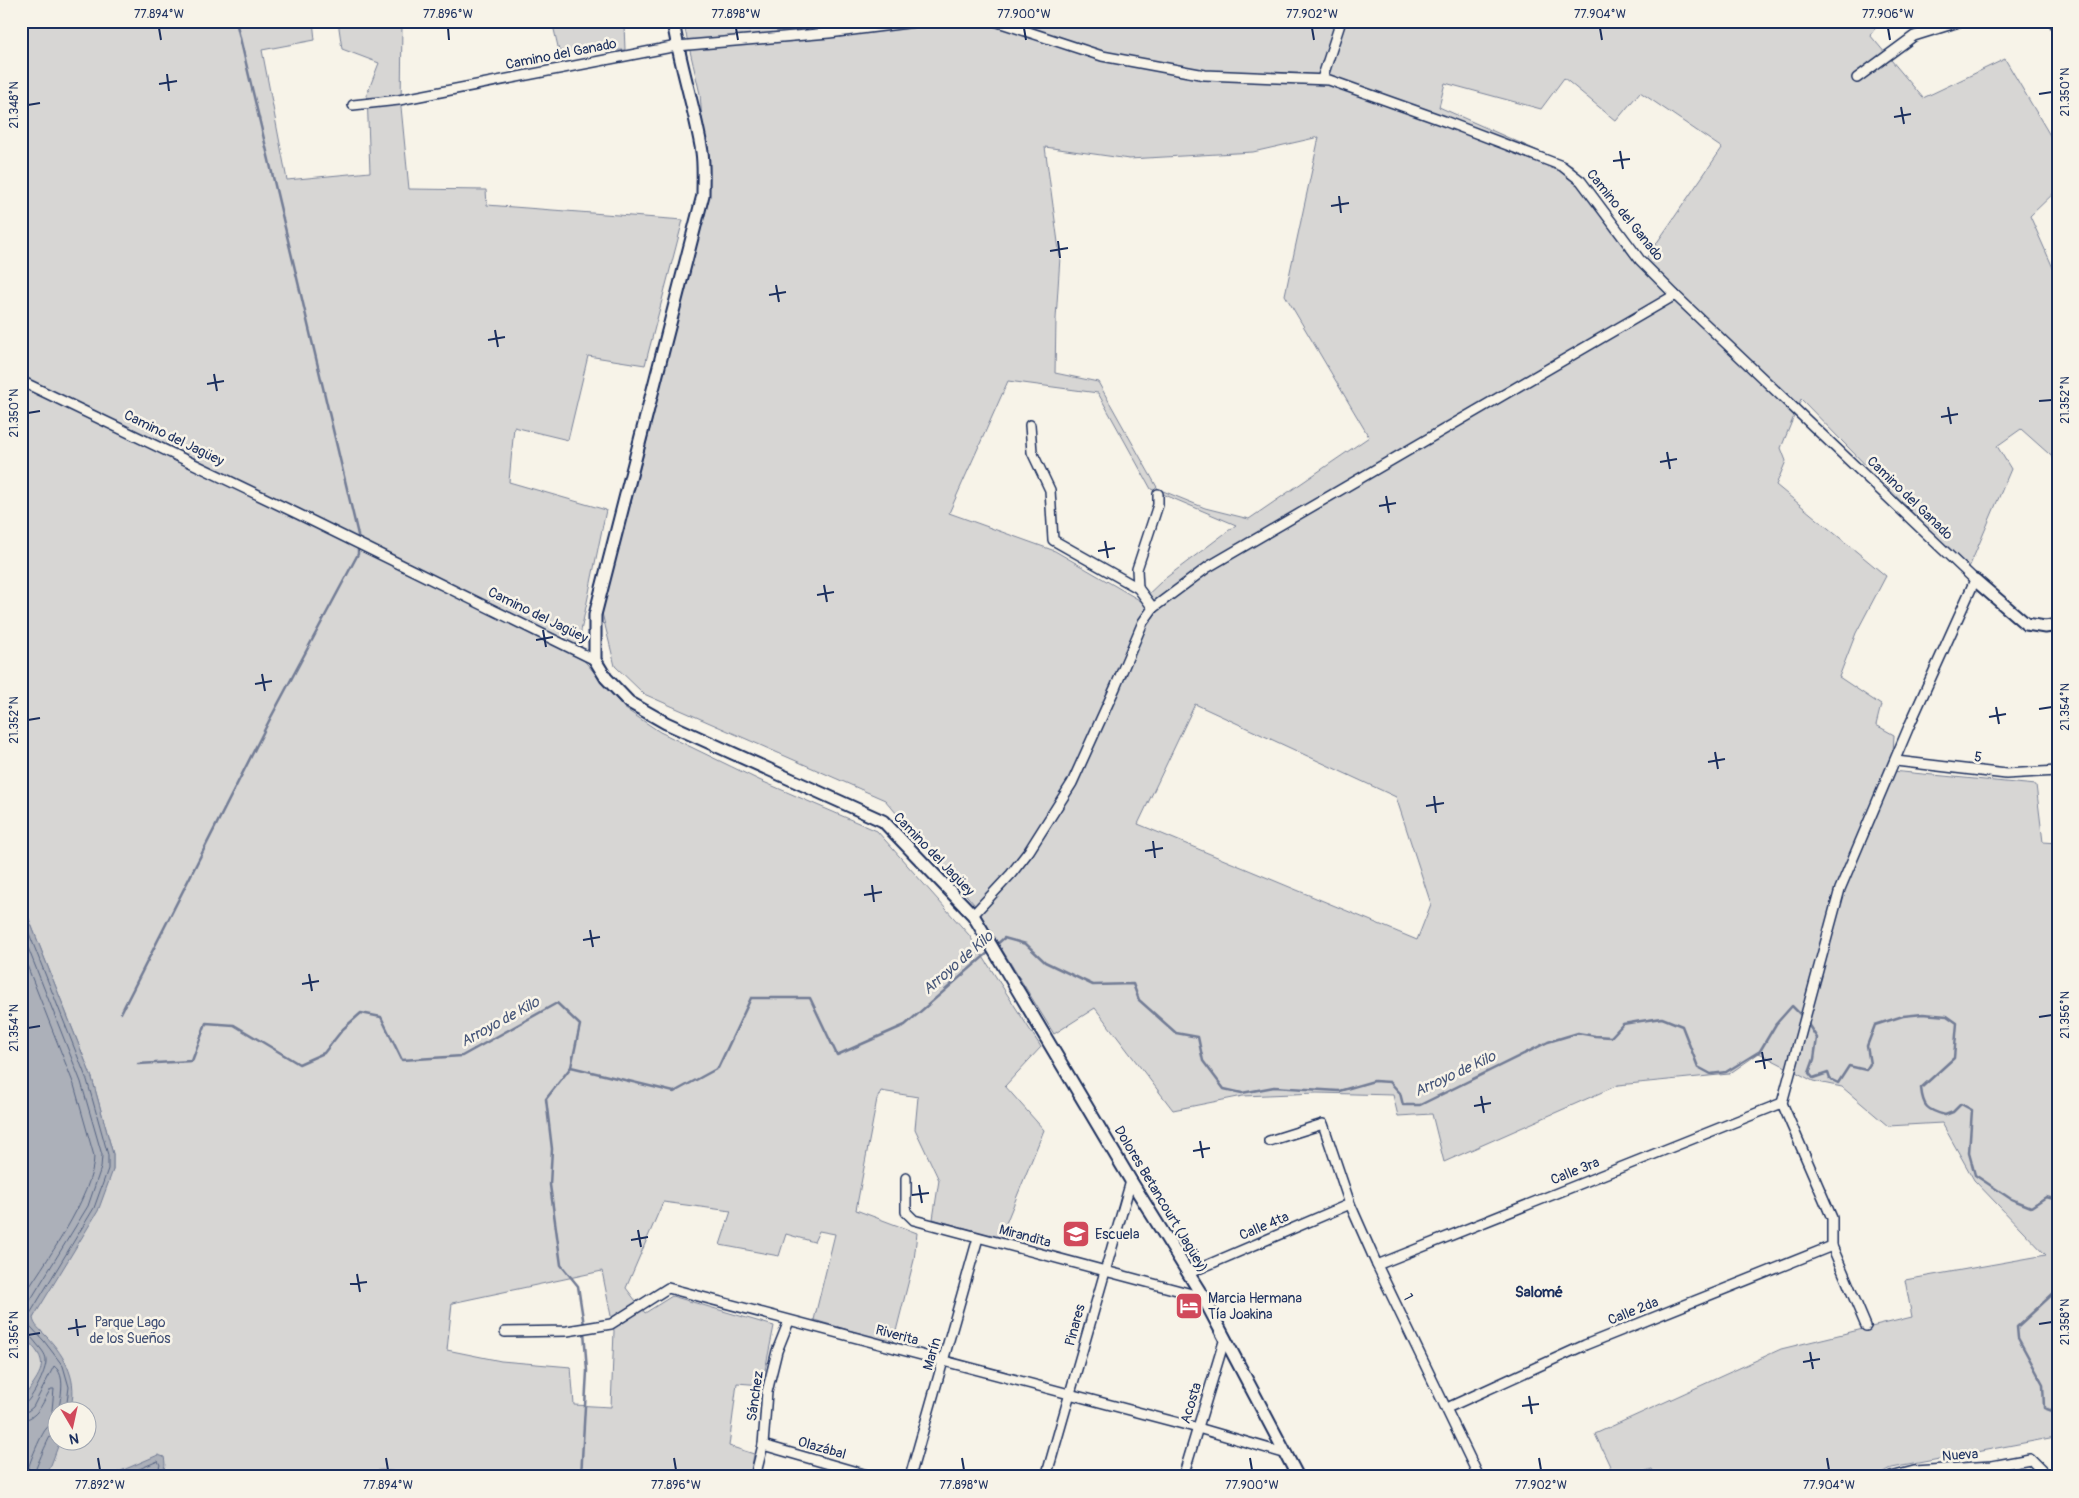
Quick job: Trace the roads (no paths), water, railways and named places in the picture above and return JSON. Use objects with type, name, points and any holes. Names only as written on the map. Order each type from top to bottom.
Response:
[{"type":"street","points":[[595,660],[595,614],[703,195],[703,155],[693,104],[677,46],[673,21]]},
{"type":"street","name":"Camino del Ganado","points":[[353,105],[399,100],[677,46],[829,33],[924,21]]},
{"type":"street","name":"Camino del Ganado","points":[[995,21],[1102,56],[1205,75],[1322,79],[1446,122],[1562,166],[1581,181],[1640,260],[1975,580],[2026,624],[2045,627],[2058,625]]},
{"type":"street","points":[[1322,79],[1341,21]]},
{"type":"street","points":[[1857,78],[1914,36],[1962,21]]},
{"type":"street","points":[[2053,21],[2058,29]]},
{"type":"street","points":[[973,915],[1011,874],[1029,851],[1072,783],[1109,703],[1142,622],[1153,608],[1208,567],[1675,295]]},
{"type":"street","name":"Camino del Jagüey","points":[[21,381],[595,660],[606,678],[630,702],[666,723],[883,821],[973,915],[989,942]]},
{"type":"street","points":[[1030,425],[1032,452],[1050,490],[1053,540],[1138,588],[1153,608]]},
{"type":"street","points":[[1138,588],[1137,569],[1158,505],[1158,494]]},
{"type":"street","points":[[1866,1326],[1832,1246],[1832,1218],[1782,1103],[1840,889],[1910,724],[1975,580]]},
{"type":"street","name":"5","points":[[1896,760],[2006,774],[2058,771]]},
{"type":"street","name":"Dolores Betancourt (Jagüey)","points":[[989,942],[1131,1181],[1203,1297],[1298,1477]]},
{"type":"street","name":"Calle 3ra","points":[[1377,1265],[1782,1103]]},
{"type":"street","name":"1","points":[[1269,1141],[1324,1124],[1350,1204],[1478,1477]]},
{"type":"street","name":"Mirandita","points":[[906,1178],[906,1212],[914,1220],[1203,1297]]},
{"type":"street","name":"Pinares","points":[[1046,1477],[1131,1181]]},
{"type":"street","name":"Calle 4ta","points":[[1188,1273],[1350,1204]]},
{"type":"street","name":"Marín","points":[[910,1477],[978,1238]]},
{"type":"street","name":"Calle 2da","points":[[1447,1408],[1584,1345],[1832,1246]]},
{"type":"street","name":"Riverita","points":[[505,1332],[567,1331],[611,1324],[668,1288],[1198,1428],[1287,1454]]},
{"type":"street","name":"Sánchez","points":[[755,1477],[763,1445],[768,1392],[777,1351],[789,1320]]},
{"type":"street","name":"Acosta","points":[[1183,1477],[1225,1338]]},
{"type":"street","name":"Olazábal","points":[[763,1445],[874,1477]]},
{"type":"street","name":"Nueva","points":[[1891,1477],[1914,1471],[1992,1466],[2030,1459],[2048,1477]]},
{"type":"street","points":[[1992,1466],[1994,1477]]},
{"type":"water","points":[[21,899],[92,1078],[113,1154],[113,1170],[98,1211],[33,1318],[36,1326],[53,1344],[65,1361],[72,1380],[73,1390],[72,1400],[48,1400],[48,1450],[57,1450],[51,1465],[43,1477],[21,1477],[21,1406],[40,1371],[41,1360],[30,1343],[21,1336]]},
{"type":"water","points":[[158,1455],[164,1457],[165,1466],[162,1473],[157,1477],[107,1477]]},
{"type":"waterway","points":[[236,21],[358,535],[358,542]]},
{"type":"waterway","points":[[121,1013],[270,719],[358,554],[358,547]]},
{"type":"waterway","name":"Arroyo de Kilo","points":[[995,946],[1004,938],[1026,944],[1045,962],[1093,985],[1133,984],[1139,1000],[1176,1033],[1198,1037],[1203,1061],[1224,1089],[1242,1093],[1274,1087],[1339,1091],[1374,1081],[1390,1082],[1400,1093],[1403,1105],[1420,1105],[1548,1042],[1578,1033],[1611,1037],[1623,1024],[1662,1018],[1682,1026],[1698,1067],[1711,1074],[1726,1072],[1760,1051],[1776,1024],[1792,1006],[1803,1017]]},
{"type":"waterway","name":"Arroyo de Kilo","points":[[138,1064],[192,1061],[206,1023],[234,1025],[299,1064],[324,1053],[343,1029],[361,1013],[381,1017],[402,1060],[462,1056],[557,1003],[580,1025],[571,1067],[674,1092],[718,1068],[751,998],[810,998],[837,1055],[905,1025],[990,951]]},
{"type":"waterway","name":"Arroyo de Kilo","points":[[1806,1021],[1817,1038],[1814,1059],[1809,1073],[1813,1078],[1828,1073],[1830,1079],[1838,1083],[1849,1066],[1866,1070],[1870,1064],[1867,1046],[1875,1025],[1903,1016],[1923,1014],[1947,1016],[1957,1023],[1954,1058],[1921,1088],[1925,1104],[1930,1109],[1945,1115],[1953,1112],[1961,1104],[1972,1110],[1969,1153],[1975,1175],[2011,1199],[2031,1207],[2046,1197],[2058,1200]]},
{"type":"waterway","points":[[571,1067],[546,1099],[552,1149],[550,1185],[561,1265],[578,1286],[584,1325]]},
{"type":"waterway","name":"Arroyo de Kilo","points":[[2058,1251],[2057,1290],[2017,1327],[2018,1338],[2043,1384],[2044,1408],[2058,1413]]},
{"type":"waterway","points":[[581,1477],[587,1371],[584,1331]]},
{"type":"place","name":"Escuela","points":[[1076,1234]]},
{"type":"place","name":"Marcia Hermana Tía Joakina","points":[[1189,1306]]},
{"type":"district","name":"Salomé","points":[[1539,1292]]},
{"type":"park label","name":"Parque Lago de los Sueños","points":[[130,1330]]}]
